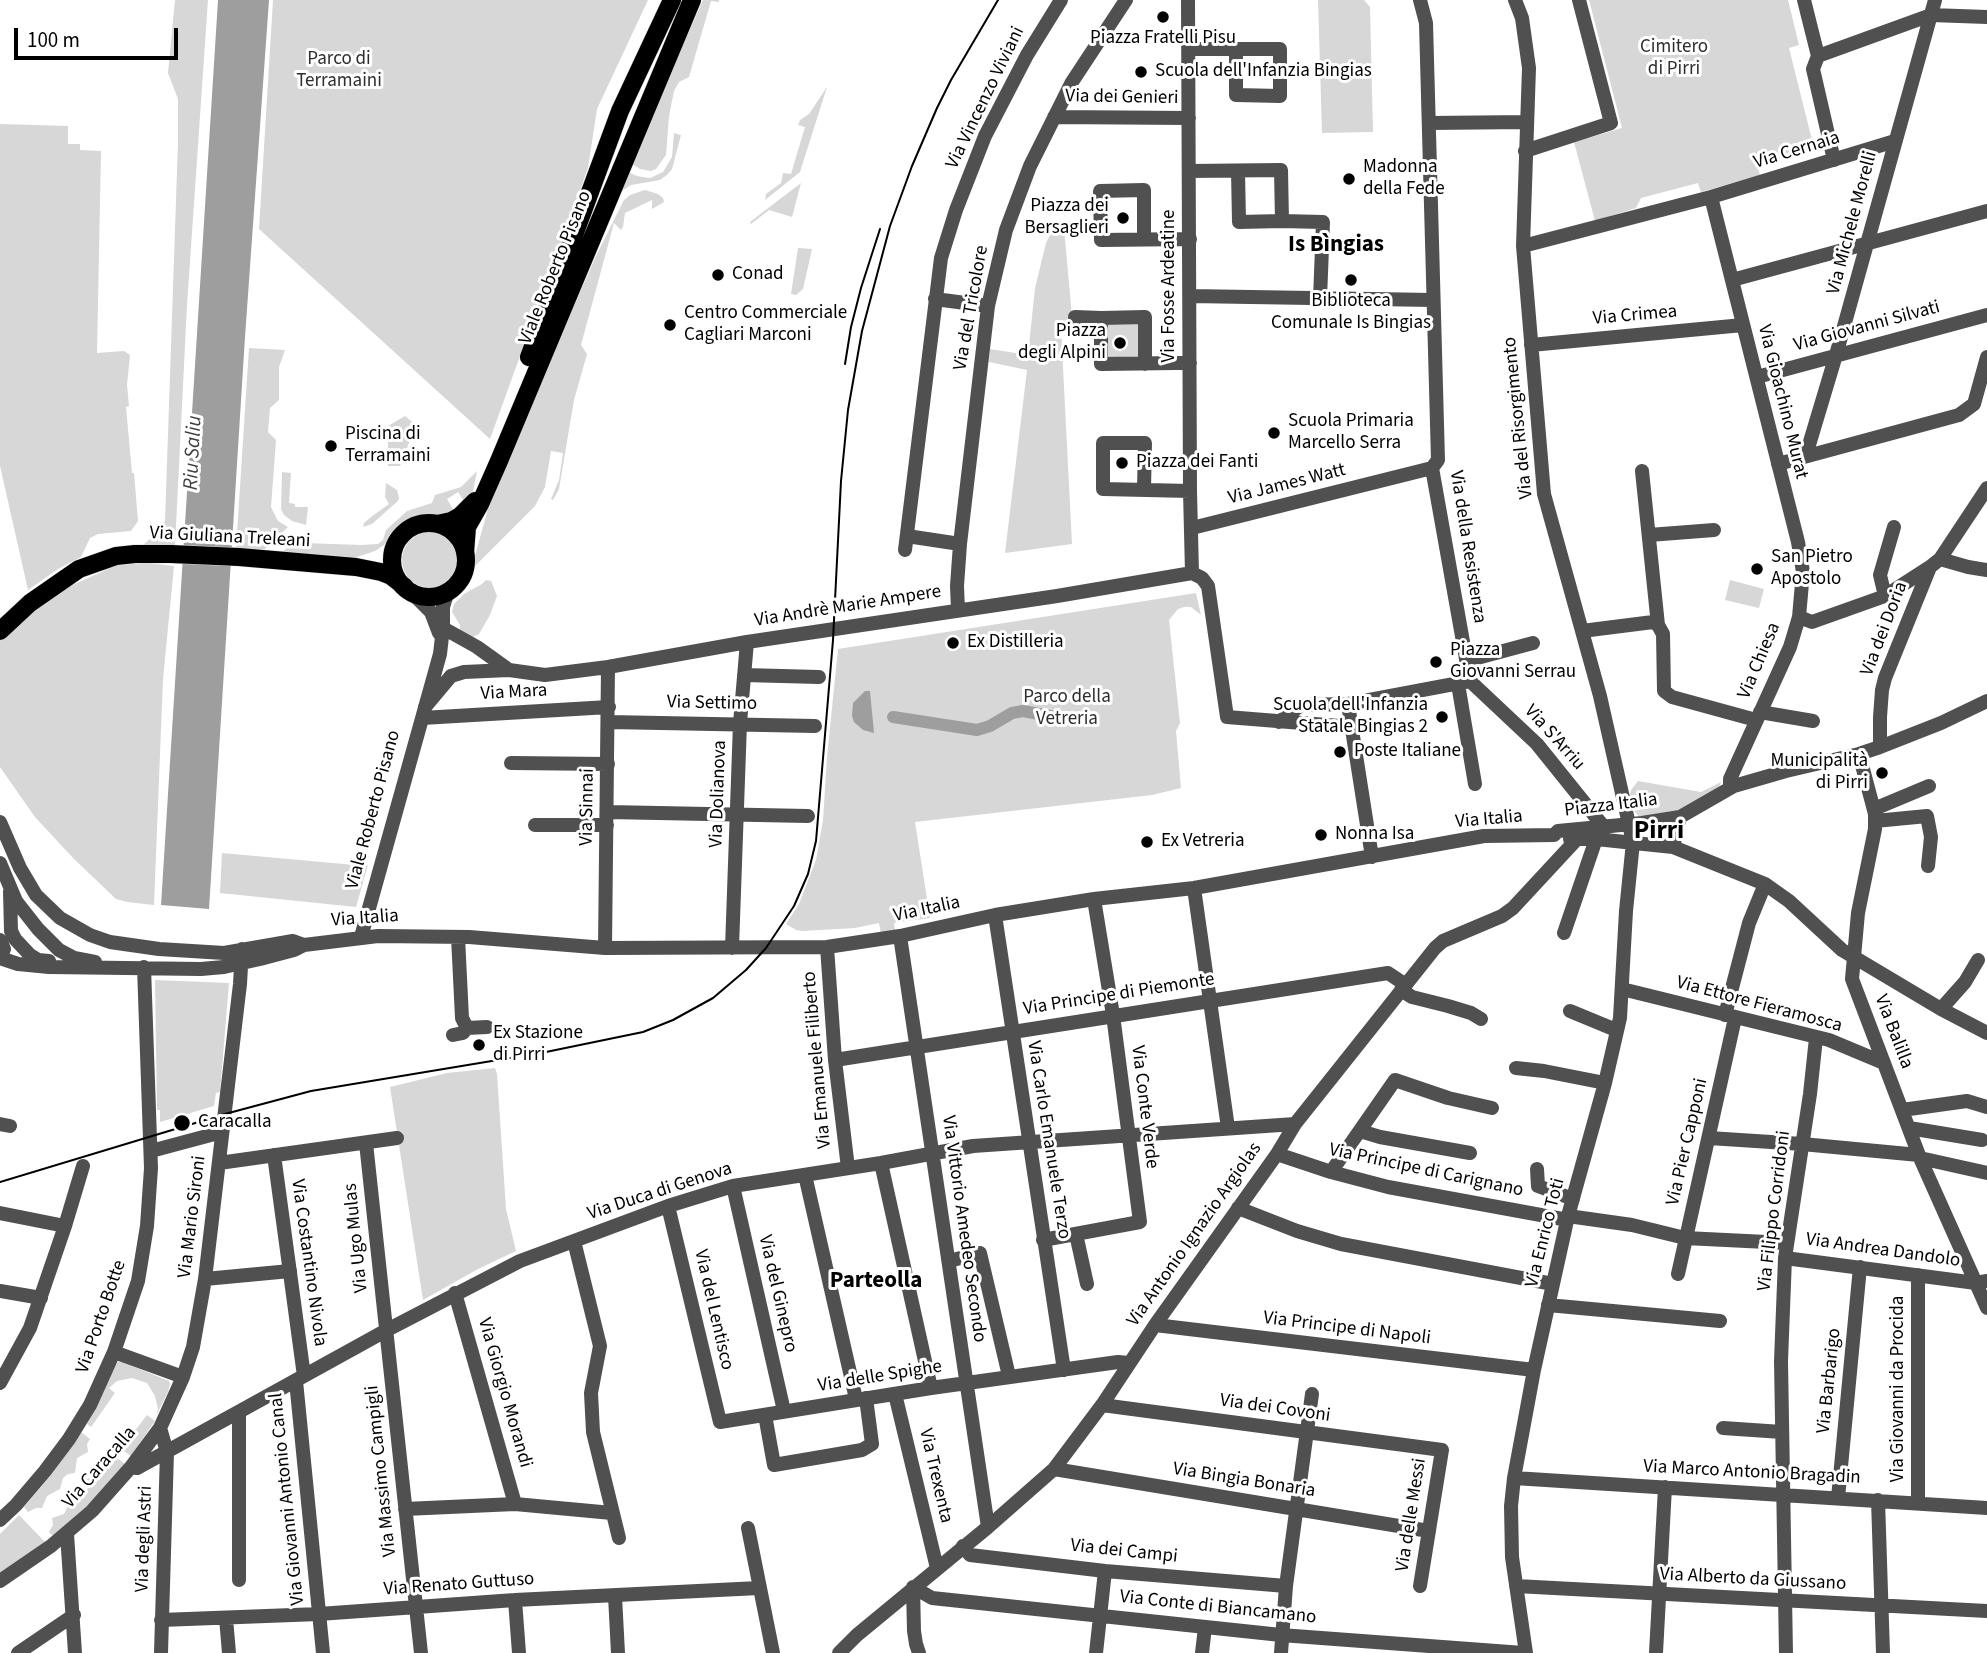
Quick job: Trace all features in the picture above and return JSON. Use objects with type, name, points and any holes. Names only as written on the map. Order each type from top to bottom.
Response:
[{"type":"main road","name":"Viale Roberto Pisano","points":[[437,524],[451,522],[475,501],[620,111],[671,0]]},
{"type":"main road","name":"Viale Roberto Pisano","points":[[465,553],[467,527],[499,461],[692,0]]},
{"type":"main road","points":[[356,567],[378,558],[413,526],[437,524],[447,527],[462,543],[466,565],[462,576],[456,585],[438,595],[427,596],[408,589],[395,573],[392,563],[396,543]]},
{"type":"main road","name":"Via Giuliana Treleani","points":[[0,631],[54,584],[79,569],[116,556],[172,554],[239,557],[356,567],[391,576],[408,589]]},
{"type":"main road","name":"Via Giuliana Treleani","points":[[0,621],[22,605],[30,603]]},
{"type":"street","name":"Via Vincenzo Viviani","points":[[960,544],[906,543],[941,258],[969,174],[1006,93],[1046,21],[1061,0]]},
{"type":"street","name":"Via del Tricolore","points":[[958,610],[960,544],[988,306],[1006,230],[1030,166],[1054,117],[1083,63],[1126,0]]},
{"type":"street","name":"Via Fosse Ardeatine","points":[[1188,0],[1192,573]]},
{"type":"street","name":"Via della Resistenza","points":[[1420,0],[1426,23],[1438,460],[1432,468],[1466,661],[1464,682],[1475,784]]},
{"type":"street","name":"Via del Risorgimento","points":[[1516,0],[1522,18],[1529,68],[1523,246],[1544,494],[1601,696],[1630,824]]},
{"type":"street","points":[[1525,151],[1611,123],[1579,0]]},
{"type":"street","points":[[1804,0],[1818,56],[1813,69],[1834,160]]},
{"type":"street","name":"Via Michele Morelli","points":[[1807,455],[1935,0]]},
{"type":"street","points":[[1818,56],[1931,15],[1987,17]]},
{"type":"street","points":[[1189,49],[1236,49],[1280,49],[1280,96],[1236,96],[1236,49]]},
{"type":"street","name":"Via dei Genieri","points":[[1054,117],[1189,118]]},
{"type":"street","points":[[1429,124],[1527,122]]},
{"type":"street","name":"Via Cernaia","points":[[1523,246],[1711,197],[1895,141]]},
{"type":"street","points":[[1238,170],[1239,222],[1323,222],[1320,299]]},
{"type":"street","points":[[1189,171],[1281,170],[1282,222]]},
{"type":"street","points":[[1144,239],[1144,190],[1100,191],[1101,240],[1190,239]]},
{"type":"street","name":"Via Gioachino Murat","points":[[1711,197],[1798,542],[1803,572],[1799,617]]},
{"type":"street","points":[[1732,280],[1987,211]]},
{"type":"street","points":[[1190,296],[1433,300]]},
{"type":"street","points":[[935,299],[988,306]]},
{"type":"street","name":"Via Giovanni Silvati","points":[[1757,377],[1987,315]]},
{"type":"street","points":[[1075,317],[1145,317],[1146,363]]},
{"type":"street","points":[[1101,318],[1101,364],[1190,363]]},
{"type":"street","name":"Via Crimea","points":[[1531,345],[1743,325]]},
{"type":"street","points":[[1778,464],[1959,415],[1974,404],[1987,357]]},
{"type":"street","name":"Via James Watt","points":[[1192,528],[1432,468]]},
{"type":"street","points":[[1642,471],[1658,625],[1663,634],[1664,691],[1667,695],[1758,716],[1813,721]]},
{"type":"street","points":[[1987,488],[1935,563],[1987,570]]},
{"type":"street","points":[[1144,489],[1190,491]]},
{"type":"street","points":[[1885,596],[1880,575],[1894,527]]},
{"type":"street","points":[[1649,535],[1714,530]]},
{"type":"street","name":"Via Chiesa","points":[[1730,787],[1730,779],[1790,647],[1799,617],[1812,622],[1885,596],[1935,563]]},
{"type":"street","name":"Via dei Doria","points":[[1880,747],[1882,690],[1885,678],[1935,563]]},
{"type":"street","points":[[1192,573],[1202,578],[1208,586],[1227,718],[1352,727]]},
{"type":"street","name":"Via Andrè Marie Ampere","points":[[424,712],[451,676],[464,672],[509,670],[545,675],[608,667],[747,642],[878,624],[1192,573]]},
{"type":"street","name":"Viale Roberto Pisano","points":[[408,589],[432,612],[437,625],[440,654]]},
{"type":"street","name":"Viale Roberto Pisano","points":[[361,937],[440,654],[443,607],[448,591]]},
{"type":"street","points":[[1582,631],[1653,622],[1658,625]]},
{"type":"street","name":"Via Andrè Marie Ampere","points":[[443,628],[477,647],[509,670]]},
{"type":"street","name":"Via Dolianova","points":[[732,948],[740,723],[747,642]]},
{"type":"street","points":[[1466,661],[1533,643]]},
{"type":"street","name":"Via Sinnai","points":[[605,948],[608,667]]},
{"type":"street","points":[[744,676],[819,677]]},
{"type":"street","points":[[1279,722],[1301,705],[1348,704],[1464,682]]},
{"type":"street","name":"Via S'Arriu","points":[[1464,682],[1537,744],[1599,832]]},
{"type":"street","points":[[1681,817],[1730,787],[1860,754],[1941,723],[1987,701]]},
{"type":"street","points":[[1348,704],[1372,857]]},
{"type":"street","name":"Via Mara","points":[[424,712],[609,714]]},
{"type":"street","name":"Via Settimo","points":[[609,714],[815,726]]},
{"type":"street","points":[[1860,754],[1875,815]]},
{"type":"street","points":[[511,763],[608,764]]},
{"type":"street","points":[[1875,815],[1929,786]]},
{"type":"street","points":[[535,825],[737,814],[808,816]]},
{"type":"street","points":[[1875,815],[1927,816],[1931,837],[1928,866]]},
{"type":"street","name":"Via Balilla","points":[[1875,815],[1858,913],[1852,979],[1920,1157],[1982,1282],[1987,1308]]},
{"type":"street","name":"Piazza Italia","points":[[1681,817],[1630,824],[1599,832],[1577,839],[1560,839],[1554,835],[1558,831],[1599,832],[1633,842],[1677,848],[1681,817]]},
{"type":"street","name":"Via Italia","points":[[0,822],[20,868],[36,895],[76,928],[110,942],[242,956]]},
{"type":"street","name":"Via Enrico Toti","points":[[1524,1653],[1511,1532],[1514,1478],[1548,1305],[1619,1018],[1633,842],[1630,824]]},
{"type":"street","points":[[1564,933],[1599,832]]},
{"type":"street","name":"Via Italia","points":[[144,967],[201,969],[293,941],[304,945],[361,937],[458,937],[605,948],[827,947],[900,936],[995,915],[1094,899],[1194,888],[1484,836],[1554,835]]},
{"type":"street","name":"Via Antonio Ignazio Argiolas","points":[[839,1653],[1054,1469],[1102,1405],[1155,1325],[1277,1154],[1295,1124],[1434,948],[1443,941],[1502,916],[1513,908],[1577,839]]},
{"type":"street","points":[[1677,848],[1765,884],[1789,901],[1842,950],[1987,1033]]},
{"type":"street","points":[[0,863],[7,900],[2,946],[18,964],[67,968],[144,967]]},
{"type":"street","name":"Via Pier Capponi","points":[[1678,1274],[1709,1138],[1749,923],[1765,884]]},
{"type":"street","points":[[1194,888],[1228,1128]]},
{"type":"street","name":"Via Conte Verde","points":[[1044,1240],[1140,1222],[1113,1015],[1094,899]]},
{"type":"street","points":[[7,900],[26,915],[59,950],[74,958],[89,962],[134,962],[144,967]]},
{"type":"street","name":"Via Carlo Emanuele Terzo","points":[[995,915],[1064,1370]]},
{"type":"street","name":"Via Vittorio Amedeo Secondo","points":[[900,936],[988,1527]]},
{"type":"street","points":[[458,937],[462,1018],[467,1028]]},
{"type":"street","points":[[2,946],[19,944],[38,960],[60,962],[67,968]]},
{"type":"street","name":"Via Emanuele Filiberto","points":[[827,947],[835,1060],[848,1168]]},
{"type":"street","name":"Via Mario Sironi","points":[[160,1428],[193,1347],[205,1279],[242,956]]},
{"type":"street","points":[[1941,1009],[1965,982],[1978,960]]},
{"type":"street","name":"Via Porto Botte","points":[[0,1520],[45,1471],[90,1405],[114,1352],[132,1299],[144,1252],[151,1152],[144,967]]},
{"type":"street","name":"Via Principe di Piemonte","points":[[835,1060],[1388,972],[1412,997],[1448,1006],[1481,1019]]},
{"type":"street","name":"Via Ettore Fieramosca","points":[[1622,989],[1829,1040],[1884,1063]]},
{"type":"street","points":[[1570,1010],[1616,1030]]},
{"type":"street","points":[[453,1035],[463,1033],[467,1028],[487,1027]]},
{"type":"street","name":"Via Filippo Corridoni","points":[[1786,1653],[1781,1361],[1786,1258],[1816,1038]]},
{"type":"street","points":[[1516,1068],[1605,1083]]},
{"type":"street","points":[[1331,1172],[1395,1080],[1448,1098],[1492,1108]]},
{"type":"street","points":[[1902,1110],[1967,1101],[1987,1107]]},
{"type":"street","name":"Via Duca di Genova","points":[[131,1467],[137,1468],[455,1293],[520,1261],[668,1206],[733,1186],[973,1146],[1295,1124]]},
{"type":"street","points":[[1909,1128],[1982,1140]]},
{"type":"street","points":[[1360,1131],[1470,1153]]},
{"type":"street","points":[[151,1152],[222,1132]]},
{"type":"street","points":[[219,1163],[397,1138]]},
{"type":"street","points":[[1709,1138],[1802,1144],[1920,1157],[1987,1173]]},
{"type":"street","name":"Via Ugo Mulas","points":[[366,1143],[387,1330]]},
{"type":"street","name":"Via Principe di Carignano","points":[[1277,1154],[1331,1172],[1388,1186],[1568,1218]]},
{"type":"street","name":"Via Costantino Nivola","points":[[274,1155],[290,1271],[300,1378]]},
{"type":"street","points":[[881,1163],[931,1388]]},
{"type":"street","points":[[0,1383],[30,1328],[83,1166]]},
{"type":"street","points":[[1537,1169],[1538,1186],[1573,1199]]},
{"type":"street","points":[[765,1415],[774,1465],[862,1450],[872,1444],[805,1175]]},
{"type":"street","name":"Via del Ginepro","points":[[733,1186],[784,1411]]},
{"type":"street","name":"Via del Lentisco","points":[[668,1206],[720,1422]]},
{"type":"street","points":[[1238,1208],[1297,1231],[1341,1244],[1553,1284]]},
{"type":"street","points":[[0,1213],[65,1226]]},
{"type":"street","name":"Via Andrea Dandolo","points":[[1568,1218],[1632,1225],[1685,1238],[1787,1242]]},
{"type":"street","points":[[1076,1234],[1087,1284]]},
{"type":"street","points":[[573,1241],[600,1346],[591,1394],[593,1432],[618,1538]]},
{"type":"street","points":[[949,1261],[980,1253],[1009,1376]]},
{"type":"street","name":"Via Andrea Dandolo","points":[[1786,1258],[1982,1282]]},
{"type":"street","name":"Via Barbarigo","points":[[1838,1498],[1860,1267]]},
{"type":"street","points":[[205,1279],[290,1271]]},
{"type":"street","name":"Via Giovanni da Procida","points":[[1918,1275],[1918,1502]]},
{"type":"street","points":[[0,1291],[41,1298]]},
{"type":"street","name":"Via Giorgio Morandi","points":[[455,1293],[515,1504]]},
{"type":"street","points":[[1548,1305],[1720,1321]]},
{"type":"street","name":"Via Principe di Napoli","points":[[1155,1325],[1534,1370]]},
{"type":"street","name":"Via Massimo Campigli","points":[[387,1330],[421,1653]]},
{"type":"street","points":[[114,1352],[183,1377]]},
{"type":"street","name":"Via delle Spighe","points":[[720,1422],[1009,1376],[1118,1362],[1129,1363]]},
{"type":"street","name":"Via Giovanni Antonio Canal","points":[[300,1378],[323,1653]]},
{"type":"street","name":"Via Trexenta","points":[[895,1394],[937,1568]]},
{"type":"street","points":[[1281,1653],[1286,1586],[1312,1394]]},
{"type":"street","name":"Via dei Covoni","points":[[1102,1405],[1442,1450]]},
{"type":"street","points":[[239,1412],[239,1580]]},
{"type":"street","name":"Via degli Astri","points":[[160,1428],[167,1452],[161,1653]]},
{"type":"street","name":"Via Caracalla","points":[[0,1581],[67,1534],[92,1511],[131,1467],[160,1428]]},
{"type":"street","points":[[1723,1428],[1782,1432]]},
{"type":"street","name":"Via delle Messi","points":[[1420,1586],[1442,1450]]},
{"type":"street","name":"Via Bingia Bonaria","points":[[1054,1469],[1429,1531]]},
{"type":"street","name":"Via Marco Antonio Bragadin","points":[[1514,1478],[1987,1508]]},
{"type":"street","points":[[1656,1653],[1665,1487]]},
{"type":"street","points":[[1878,1500],[1883,1653]]},
{"type":"street","points":[[405,1509],[515,1504],[612,1513]]},
{"type":"street","points":[[748,1528],[773,1653]]},
{"type":"street","points":[[67,1534],[75,1653]]},
{"type":"street","name":"Via dei Campi","points":[[963,1546],[970,1555],[1105,1571],[1286,1586]]},
{"type":"street","points":[[1096,1653],[1105,1571]]},
{"type":"street","name":"Via Alberto da Giussano","points":[[1516,1586],[1987,1611]]},
{"type":"street","points":[[913,1587],[914,1631],[919,1653]]},
{"type":"street","name":"Via Conte di Biancamano","points":[[913,1587],[932,1598],[1402,1649],[1524,1653]]},
{"type":"street","name":"Via Renato Guttuso","points":[[161,1620],[319,1614],[515,1600],[759,1588]]},
{"type":"street","points":[[615,1596],[618,1653]]},
{"type":"street","points":[[515,1600],[519,1653]]},
{"type":"street","points":[[18,1653],[74,1615]]},
{"type":"street","points":[[226,1618],[229,1653]]},
{"type":"street","points":[[1202,1653],[1205,1627]]},
{"type":"green space","points":[[175,0],[208,0],[187,305],[175,546],[143,545],[159,531],[165,521],[178,142],[178,99],[168,73]]},
{"type":"green space","name":"Parco di Terramaini","points":[[273,0],[648,0],[597,109],[588,168],[490,439],[259,229]]},
{"type":"green space","points":[[703,0],[719,0],[719,2],[711,1],[689,77],[679,82],[674,91],[666,155],[656,169],[640,169],[631,163]]},
{"type":"green space","points":[[1318,0],[1364,0],[1370,7],[1373,132],[1322,133]]},
{"type":"green space","name":"Cimitero di Pirri","points":[[1589,0],[1788,0],[1799,45],[1789,48],[1814,148],[1757,164],[1760,175],[1701,192],[1698,183],[1641,198],[1636,208],[1595,221],[1574,142],[1622,128]]},
{"type":"green space","points":[[827,87],[800,172],[765,200],[766,194],[781,183],[783,173],[791,174],[805,127],[798,125],[800,120],[809,114]]},
{"type":"green space","points":[[0,124],[68,126],[68,144],[80,144],[80,150],[101,151],[97,353],[124,351],[130,355],[127,385],[129,406],[126,407],[138,521],[131,531],[98,534],[90,538],[81,557],[28,590],[0,466]]},
{"type":"green space","points":[[674,133],[681,135],[672,169],[667,175],[660,180],[619,190],[628,171],[650,178],[663,172],[672,157]]},
{"type":"green space","points":[[801,183],[792,217],[769,210],[751,224],[750,222]]},
{"type":"green space","points":[[645,190],[658,194],[664,202],[652,209],[652,200],[625,213],[621,230],[614,223],[581,345],[587,354],[574,400],[559,489],[553,500],[551,499],[559,480],[563,453],[551,451],[545,487],[535,506],[471,570],[491,498],[597,254],[624,200]]},
{"type":"green space","points":[[1058,227],[1064,228],[1072,317],[1145,317],[1145,364],[1101,364],[1101,328],[1061,328],[1072,544],[1005,553],[1027,370],[989,362],[990,349],[1028,355],[1035,288],[1046,243],[1052,231]]},
{"type":"green space","points":[[798,248],[812,249],[803,289],[796,295],[791,294]]},
{"type":"green space","points":[[249,348],[285,350],[279,367],[279,400],[270,408],[268,432],[276,440],[271,507],[278,521],[288,527],[265,549],[236,549]]},
{"type":"green space","points":[[405,416],[416,425],[400,466],[388,466],[388,426]]},
{"type":"green space","points":[[477,471],[473,492],[465,503],[458,492],[447,499],[454,511],[446,515],[426,515],[409,519],[375,551],[354,558],[283,551],[292,545],[303,543],[378,544],[383,540],[386,530],[407,511],[432,503],[435,495],[461,487]]},
{"type":"green space","points":[[282,472],[291,473],[289,503],[295,504],[295,507],[308,507],[306,525],[292,521],[281,509]]},
{"type":"green space","points":[[386,483],[397,490],[398,501],[372,524],[363,527],[364,523],[389,504],[385,497]]},
{"type":"green space","points":[[424,532],[436,532],[446,536],[454,544],[458,560],[454,576],[446,584],[436,588],[424,588],[414,584],[406,576],[402,566],[402,554],[406,544],[414,536]]},
{"type":"green space","points":[[147,563],[174,566],[163,679],[154,905],[116,899],[35,817],[0,767],[0,641],[18,623],[68,587],[117,565]]},
{"type":"green space","points":[[486,580],[491,581],[497,596],[490,615],[479,634],[473,637],[460,633],[460,625],[452,612],[454,604]]},
{"type":"green space","points":[[1730,580],[1764,589],[1759,608],[1725,600]]},
{"type":"green space","name":"Parco della Vetreria","points":[[1196,593],[1201,615],[1191,607],[1184,607],[1178,609],[1169,620],[1180,723],[1176,731],[1181,788],[1152,795],[915,822],[930,918],[894,923],[895,931],[881,934],[879,923],[855,928],[802,931],[786,924],[799,904],[816,860],[823,820],[838,649]]},
{"type":"green space","points":[[1638,781],[1701,792],[1721,782],[1719,788],[1680,811],[1640,818],[1629,799],[1631,790]]},
{"type":"green space","points":[[222,853],[368,865],[356,907],[220,893]]},
{"type":"green space","points":[[155,980],[229,983],[220,1092],[216,1093],[214,1106],[160,1122],[160,1110],[157,1110]]},
{"type":"green space","points":[[495,1068],[506,1209],[516,1251],[423,1300],[390,1087],[447,1073]]},
{"type":"green space","points":[[120,1361],[169,1381],[168,1392],[156,1416],[158,1409],[155,1396],[147,1383],[132,1378],[117,1381],[109,1388],[115,1393],[91,1427],[87,1424]]},
{"type":"green space","points":[[147,1415],[155,1421],[131,1456],[121,1449]]},
{"type":"green space","points":[[81,1432],[90,1439],[87,1444],[88,1452],[77,1458],[75,1473],[63,1478],[60,1489],[47,1496],[42,1508],[28,1512],[24,1507],[52,1474]]},
{"type":"green space","points":[[112,1454],[125,1464],[99,1496],[55,1538],[49,1532],[53,1525],[52,1518],[64,1514],[70,1501],[84,1497],[88,1488],[86,1480],[98,1473],[100,1460],[107,1460]]},
{"type":"green space","points":[[19,1515],[46,1543],[0,1574],[0,1534]]},
{"type":"water","name":"Riu Saliu","points":[[218,0],[269,0],[209,909],[161,905]]},
{"type":"water","points":[[865,691],[870,691],[874,733],[863,730],[854,722],[852,716],[853,703]]},
{"type":"waterway","points":[[893,717],[977,730],[1012,713],[1023,711],[1050,716]]},
{"type":"tram line","points":[[0,1182],[311,1091],[546,1052],[643,1032],[673,1020],[713,998],[746,970],[766,948],[794,906],[808,874],[816,841],[833,640],[841,481],[848,410],[862,331],[890,226],[912,166],[951,80],[998,0]]},
{"type":"tram line","points":[[845,364],[861,288],[880,229]]},
{"type":"place","name":"Piazza Fratelli Pisu","points":[[1163,17]]},
{"type":"place","name":"Scuola dell'Infanzia Bingias","points":[[1141,72]]},
{"type":"place","name":"Madonna della Fede","points":[[1349,179]]},
{"type":"place","name":"Piazza dei Bersaglieri","points":[[1123,218]]},
{"type":"place","name":"Conad","points":[[718,275]]},
{"type":"place","name":"Biblioteca Comunale Is Bingias","points":[[1351,280]]},
{"type":"place","name":"Centro Commerciale Cagliari Marconi","points":[[670,325]]},
{"type":"place","name":"Piazza degli Alpini","points":[[1120,343]]},
{"type":"place","name":"Scuola Primaria Marcello Serra","points":[[1274,433]]},
{"type":"place","name":"Piscina di Terramaini","points":[[331,446]]},
{"type":"place","name":"Piazza dei Fanti","points":[[1122,463]]},
{"type":"place","name":"San Pietro Apostolo","points":[[1757,569]]},
{"type":"place","name":"Ex Distilleria","points":[[953,643]]},
{"type":"place","name":"Piazza Giovanni Serrau","points":[[1436,662]]},
{"type":"place","name":"Scuola dell'Infanzia Statale Bingias 2","points":[[1442,717]]},
{"type":"place","name":"Poste Italiane","points":[[1340,752]]},
{"type":"place","name":"Municipalità di Pirri","points":[[1882,773]]},
{"type":"place","name":"Nonna Isa","points":[[1321,835]]},
{"type":"place","name":"Ex Vetreria","points":[[1147,842]]},
{"type":"place","name":"Ex Stazione di Pirri","points":[[479,1045]]},
{"type":"place","name":"Caracalla","points":[[182,1123]]},
{"type":"district","name":"Is Bìngias","points":[[1336,246]]},
{"type":"district","name":"Pirri","points":[[1659,832]]},
{"type":"district","name":"Parteolla","points":[[876,1282]]}]
